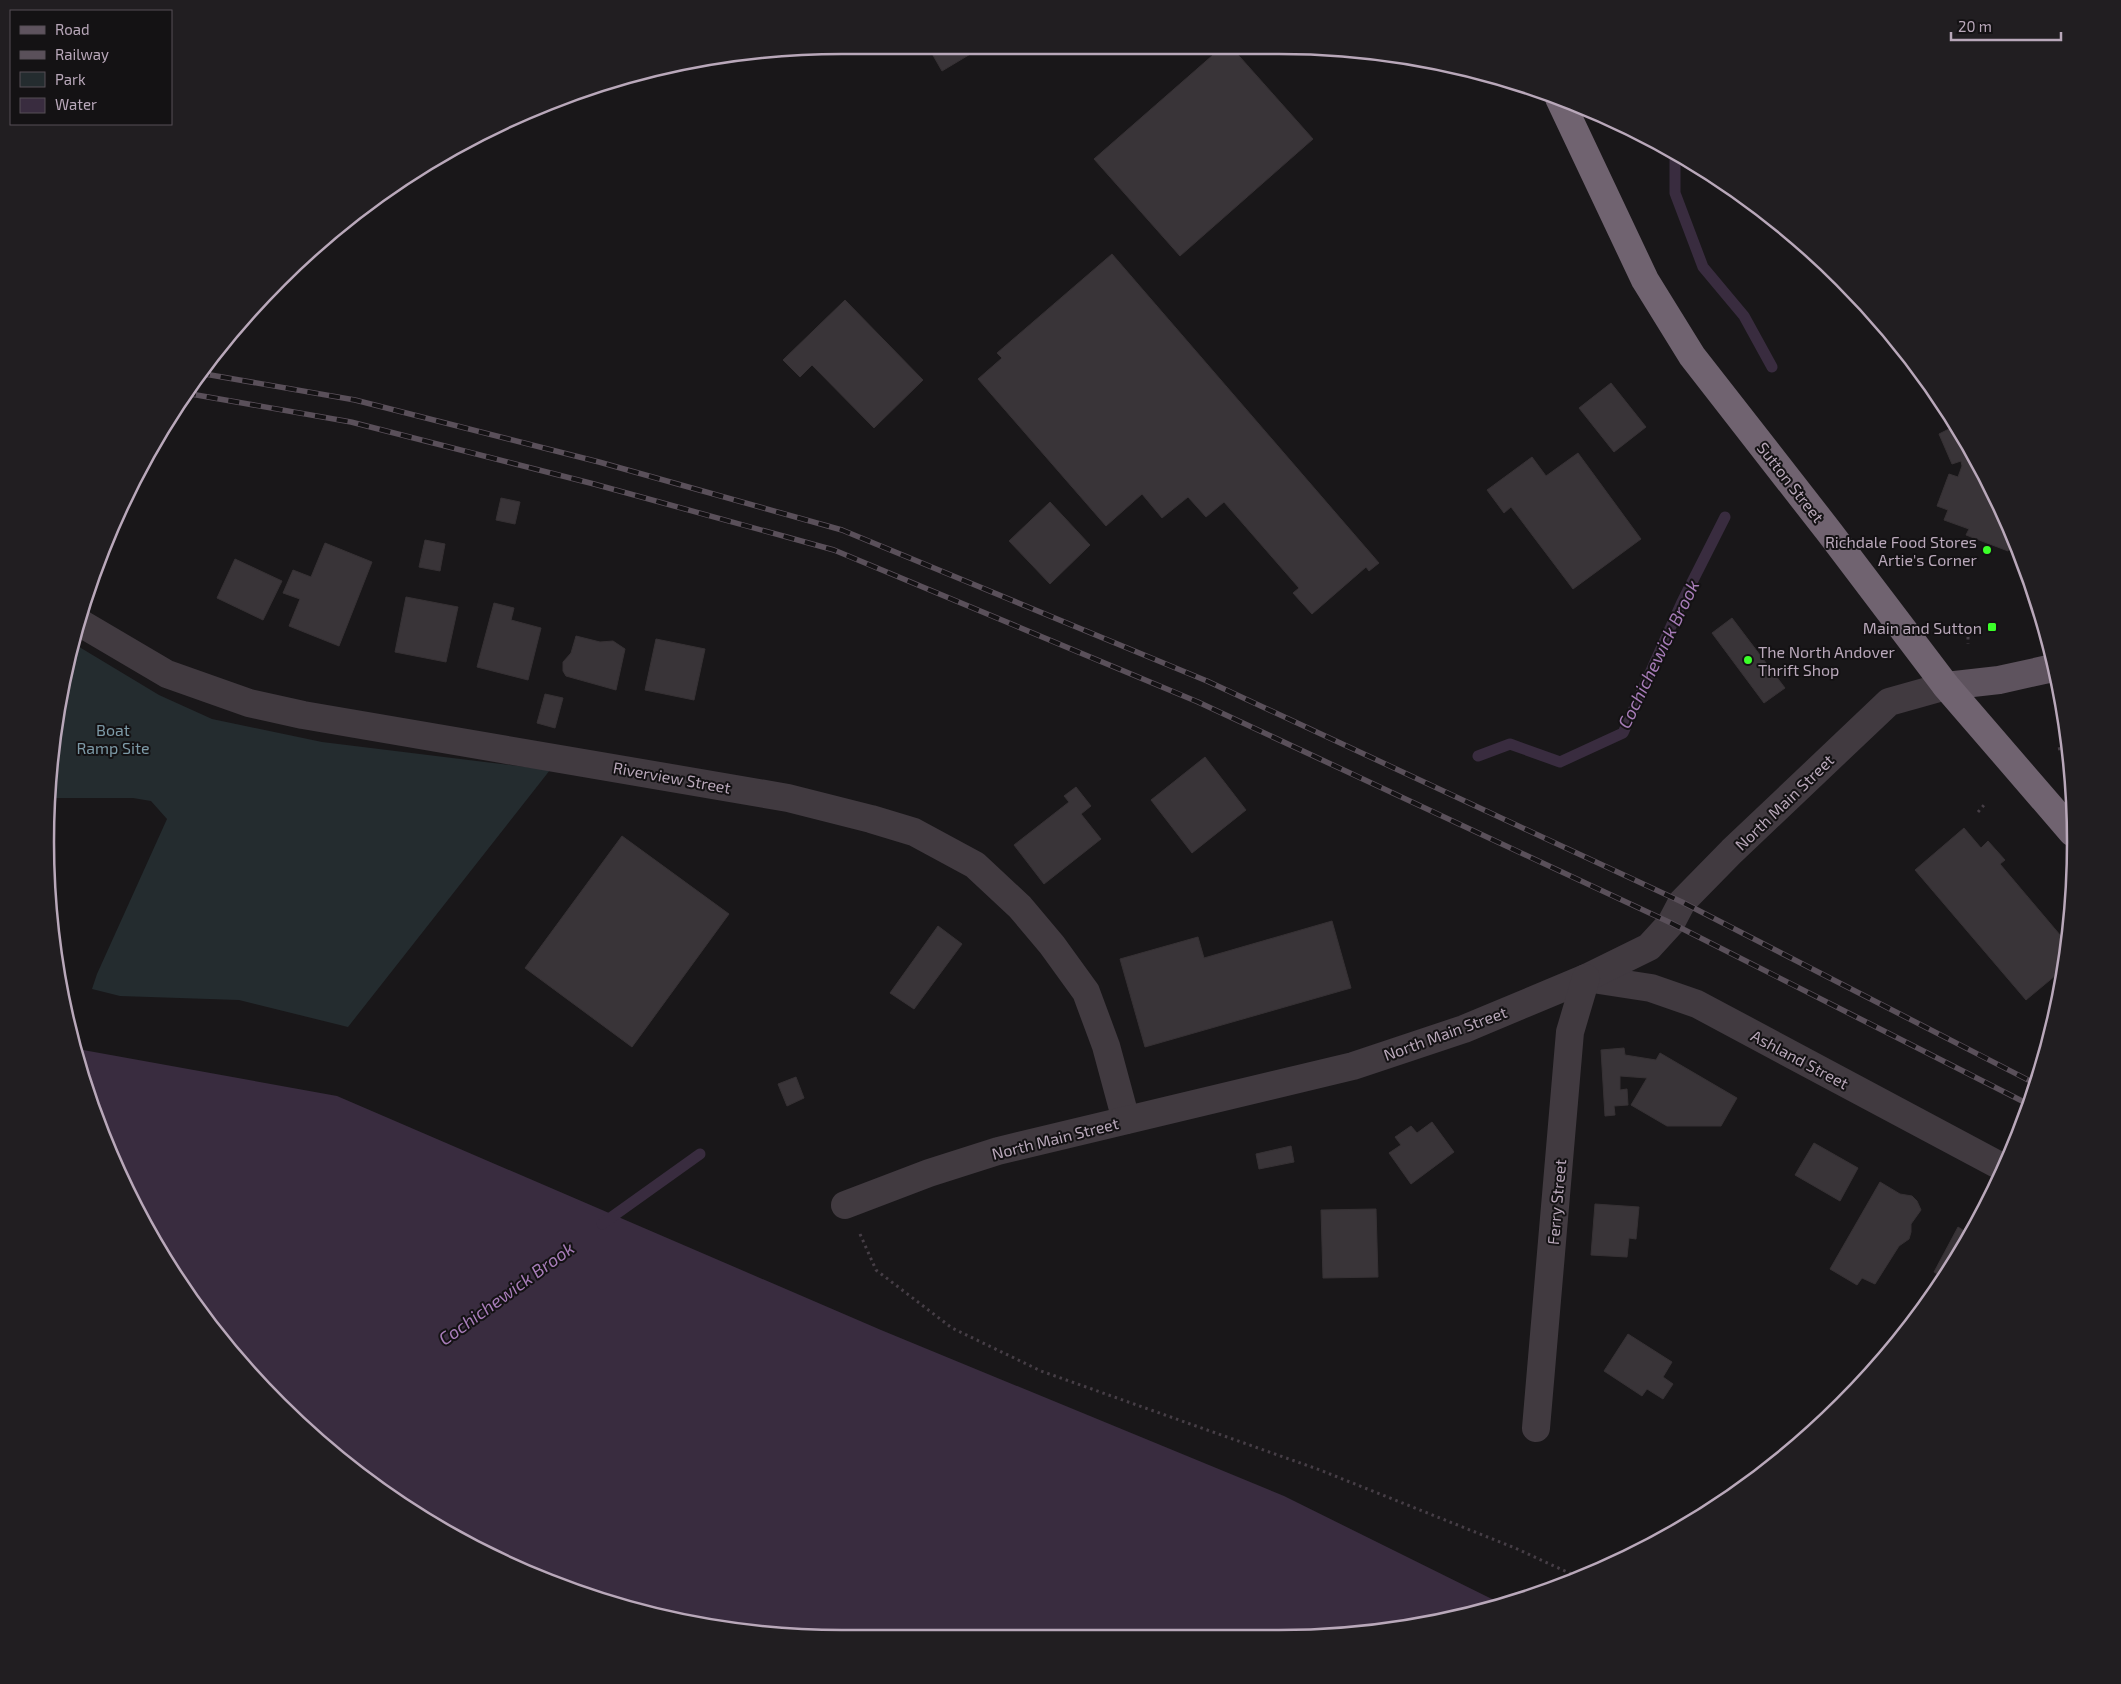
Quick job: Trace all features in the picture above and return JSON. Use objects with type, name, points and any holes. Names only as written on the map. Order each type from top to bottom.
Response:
[{"type":"highway","name":"Sutton Street","points":[[1565,108],[1645,280],[1692,356],[1946,686],[2067,826]]},
{"type":"main road","points":[[1946,686],[2008,678],[2047,669]]},
{"type":"street","name":"Riverview Street","points":[[85,626],[167,674],[249,703],[319,717],[788,798],[914,832],[975,865],[1020,907],[1052,945],[1086,992],[1106,1046],[1126,1120]]},
{"type":"street","name":"North Main Street","points":[[845,1205],[929,1172],[998,1151],[1353,1066],[1464,1029],[1586,978],[1649,947],[1670,923],[1682,902],[1713,870],[1889,702],[1946,686]]},
{"type":"street","name":"Ashland Street","points":[[1586,978],[1651,988],[1697,1004],[1998,1165]]},
{"type":"street","name":"Ferry Street","points":[[1536,1428],[1570,1032],[1586,978]]},
{"type":"path","points":[[1968,637],[1968,644]]},
{"type":"path","points":[[1978,812],[1984,805]]},
{"type":"path","points":[[845,1205],[853,1218],[876,1270],[952,1328],[1041,1371],[1320,1470],[1515,1548],[1571,1574]]},
{"type":"green space","name":"Boat Ramp Site","points":[[79,647],[159,695],[212,719],[322,742],[550,770],[348,1027],[239,1000],[120,996],[92,989],[167,819],[151,801],[133,798],[55,798],[60,739]]},
{"type":"water","points":[[82,1050],[337,1096],[881,1330],[1284,1496],[1493,1600],[1433,1615],[1382,1624],[1331,1629],[790,1629],[739,1624],[688,1615],[638,1603],[540,1570],[493,1549],[448,1525],[362,1467],[322,1435],[249,1362],[187,1280],[159,1236],[135,1191],[114,1144]]},
{"type":"building","points":[[932,54],[970,54],[942,71]]},
{"type":"building","points":[[1214,54],[1237,54],[1313,139],[1180,256],[1094,159]]},
{"type":"building","points":[[1112,254],[1379,563],[1369,571],[1366,567],[1312,614],[1293,593],[1299,588],[1224,502],[1206,517],[1188,497],[1162,518],[1142,494],[1106,526],[978,379],[1002,358],[997,353]]},
{"type":"building","points":[[845,300],[923,380],[874,428],[812,365],[800,377],[783,360]]},
{"type":"building","points":[[1611,383],[1646,427],[1614,452],[1579,408]]},
{"type":"building","points":[[1950,429],[1962,448],[1986,493],[2007,540],[2010,547],[2008,551],[1966,535],[1969,529],[1944,520],[1948,510],[1937,506],[1949,474],[1958,477],[1962,466],[1961,461],[1952,464],[1939,434]]},
{"type":"building","points":[[1578,453],[1641,539],[1573,589],[1511,507],[1504,513],[1487,490],[1532,457],[1546,476]]},
{"type":"building","points":[[501,498],[520,502],[515,524],[496,520]]},
{"type":"building","points":[[1050,502],[1090,545],[1050,584],[1009,541]]},
{"type":"building","points":[[425,540],[445,544],[440,571],[419,567]]},
{"type":"building","points":[[325,543],[372,562],[339,646],[289,626],[300,599],[283,593],[293,570],[311,577]]},
{"type":"building","points":[[235,559],[282,581],[263,620],[217,598]]},
{"type":"building","points":[[406,597],[458,607],[446,662],[395,652]]},
{"type":"building","points":[[494,603],[514,608],[511,620],[541,628],[528,680],[477,667]]},
{"type":"building","name":"The North Andover Thrift Shop","points":[[1732,618],[1785,688],[1764,703],[1712,633]]},
{"type":"building","points":[[576,636],[600,642],[613,641],[625,649],[616,690],[566,676],[563,671],[563,662],[571,653]]},
{"type":"building","points":[[656,639],[705,649],[694,700],[645,690]]},
{"type":"building","points":[[545,694],[563,698],[555,728],[537,723]]},
{"type":"building","points":[[1205,757],[1246,810],[1192,853],[1151,800]]},
{"type":"building","points":[[1076,787],[1091,806],[1081,814],[1101,839],[1044,884],[1014,845],[1069,802],[1064,796]]},
{"type":"building","points":[[1964,828],[1981,848],[1988,841],[2005,860],[2000,864],[2062,937],[2056,975],[2026,1000],[1915,870]]},
{"type":"building","points":[[622,836],[729,914],[632,1047],[525,968]]},
{"type":"building","points":[[1332,921],[1351,988],[1145,1047],[1120,959],[1198,937],[1204,958]]},
{"type":"building","points":[[938,926],[962,944],[914,1009],[890,993]]},
{"type":"building","points":[[1624,1048],[1625,1055],[1656,1060],[1660,1053],[1737,1098],[1721,1126],[1667,1126],[1631,1105],[1647,1078],[1620,1076],[1620,1090],[1627,1089],[1628,1105],[1614,1106],[1615,1115],[1605,1116],[1601,1050]]},
{"type":"building","points":[[796,1077],[804,1098],[787,1106],[778,1084]]},
{"type":"building","points":[[1432,1122],[1454,1152],[1411,1184],[1389,1153],[1401,1145],[1395,1137],[1411,1126],[1417,1133]]},
{"type":"building","points":[[1814,1143],[1858,1168],[1840,1201],[1795,1175]]},
{"type":"building","points":[[1291,1146],[1294,1162],[1259,1169],[1256,1154]]},
{"type":"building","points":[[1880,1182],[1900,1194],[1912,1196],[1917,1201],[1921,1210],[1911,1224],[1909,1239],[1899,1246],[1875,1284],[1862,1278],[1857,1285],[1830,1269]]},
{"type":"building","points":[[1595,1204],[1639,1207],[1636,1239],[1629,1238],[1627,1257],[1591,1255]]},
{"type":"building","points":[[1376,1209],[1378,1277],[1323,1278],[1321,1210]]},
{"type":"building","points":[[1958,1227],[1965,1231],[1938,1274],[1934,1272]]},
{"type":"building","points":[[1628,1334],[1672,1362],[1663,1377],[1673,1384],[1663,1399],[1647,1389],[1642,1396],[1604,1371]]},
{"type":"waterway","name":"Cochichewick Brook","points":[[1675,160],[1675,193],[1703,267],[1744,316],[1772,367]]},
{"type":"waterway","name":"Cochichewick Brook","points":[[1478,756],[1510,744],[1560,762],[1623,733],[1682,602],[1725,517]]},
{"type":"waterway","name":"Cochichewick Brook","points":[[602,1224],[700,1154]]},
{"type":"railway","points":[[208,375],[355,400],[599,462],[842,530],[1207,681],[1682,902],[2029,1081]]},
{"type":"railway","points":[[194,395],[351,422],[594,484],[834,550],[1198,702],[1671,923],[2023,1101]]},
{"type":"place","name":"Richdale Food Stores Artie's Corner","points":[[1987,550]]},
{"type":"place","name":"Main and Sutton","points":[[1992,627]]},
{"type":"place","name":"The North Andover Thrift Shop","points":[[1748,660]]}]
